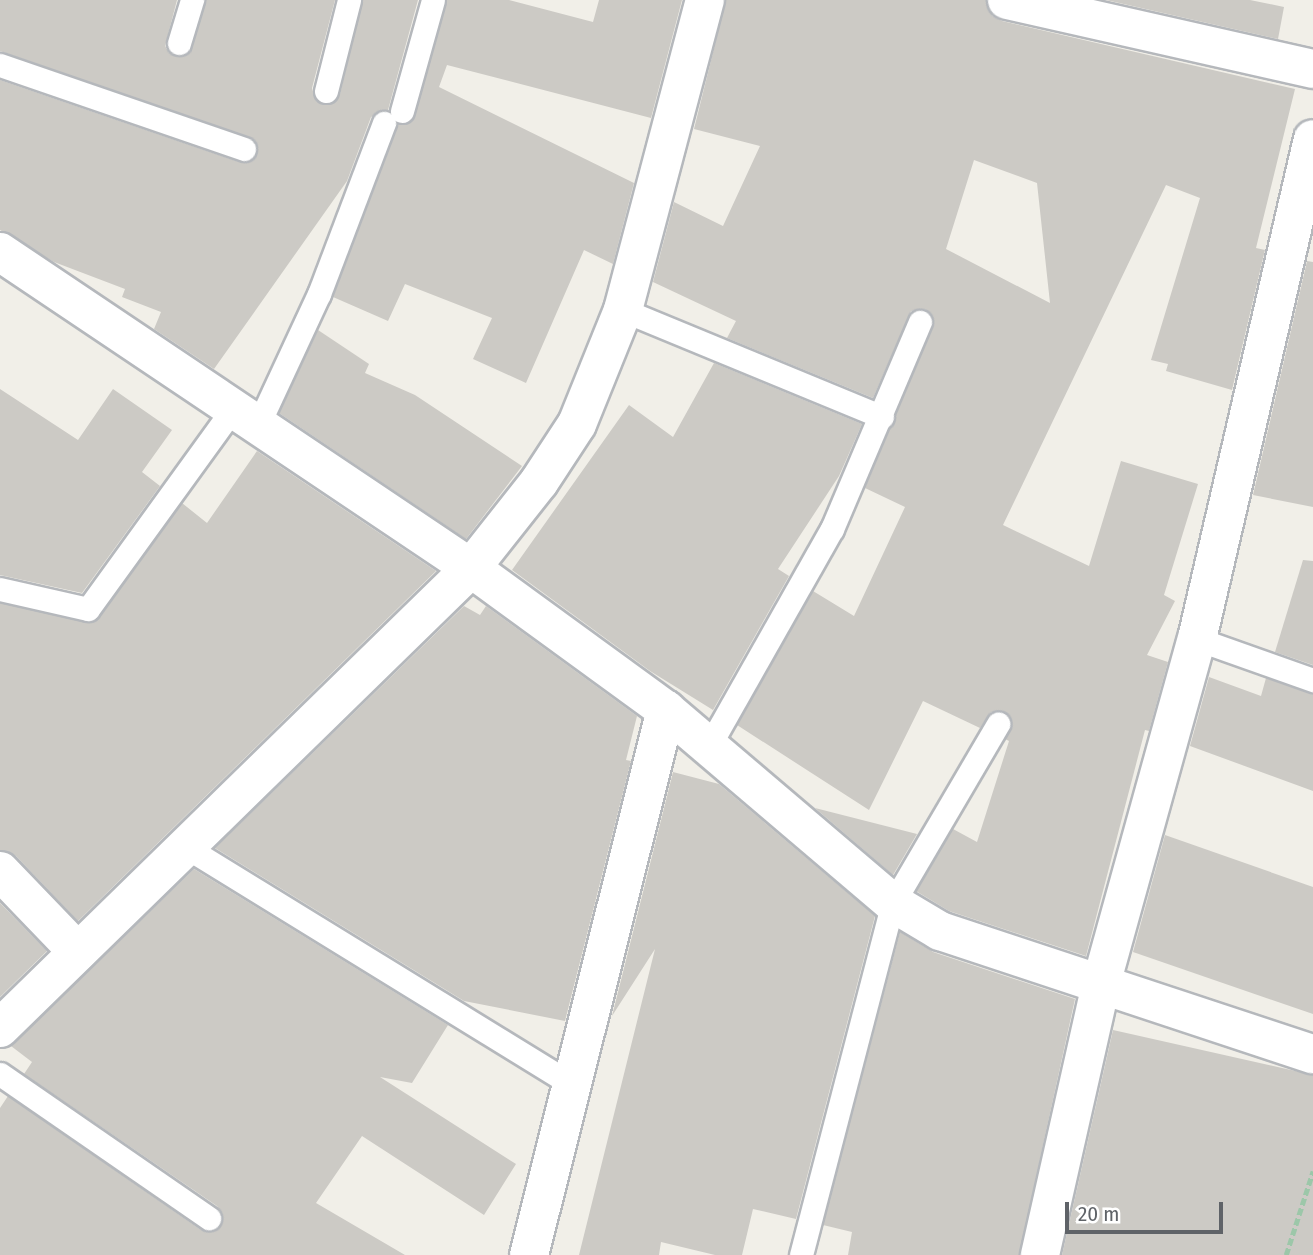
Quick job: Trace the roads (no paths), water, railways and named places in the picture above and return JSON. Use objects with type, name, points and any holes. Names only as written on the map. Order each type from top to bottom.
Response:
[{"type":"street","points":[[0,1028],[471,568],[539,482],[577,424],[623,310],[705,0]]},
{"type":"street","points":[[1007,0],[1313,69]]},
{"type":"street","points":[[1041,1255],[1101,984],[1197,639],[1313,139]]},
{"type":"street","points":[[0,252],[471,568],[666,710],[893,903],[940,931],[1313,1054]]},
{"type":"street","points":[[529,1255],[666,710]]},
{"type":"street","points":[[0,871],[78,951]]},
{"type":"lane","points":[[179,43],[192,0]]},
{"type":"lane","points":[[326,91],[349,0]]},
{"type":"lane","points":[[0,590],[88,609],[246,415],[319,294],[393,117],[433,0]]},
{"type":"lane","points":[[0,65],[244,149]]},
{"type":"lane","points":[[623,310],[882,417]]},
{"type":"lane","points":[[709,746],[832,529],[882,417],[920,322]]},
{"type":"lane","points":[[1197,639],[1313,680]]},
{"type":"lane","points":[[801,1255],[893,903],[998,724]]},
{"type":"lane","points":[[186,847],[573,1085]]},
{"type":"lane","points":[[0,1074],[209,1217]]}]
